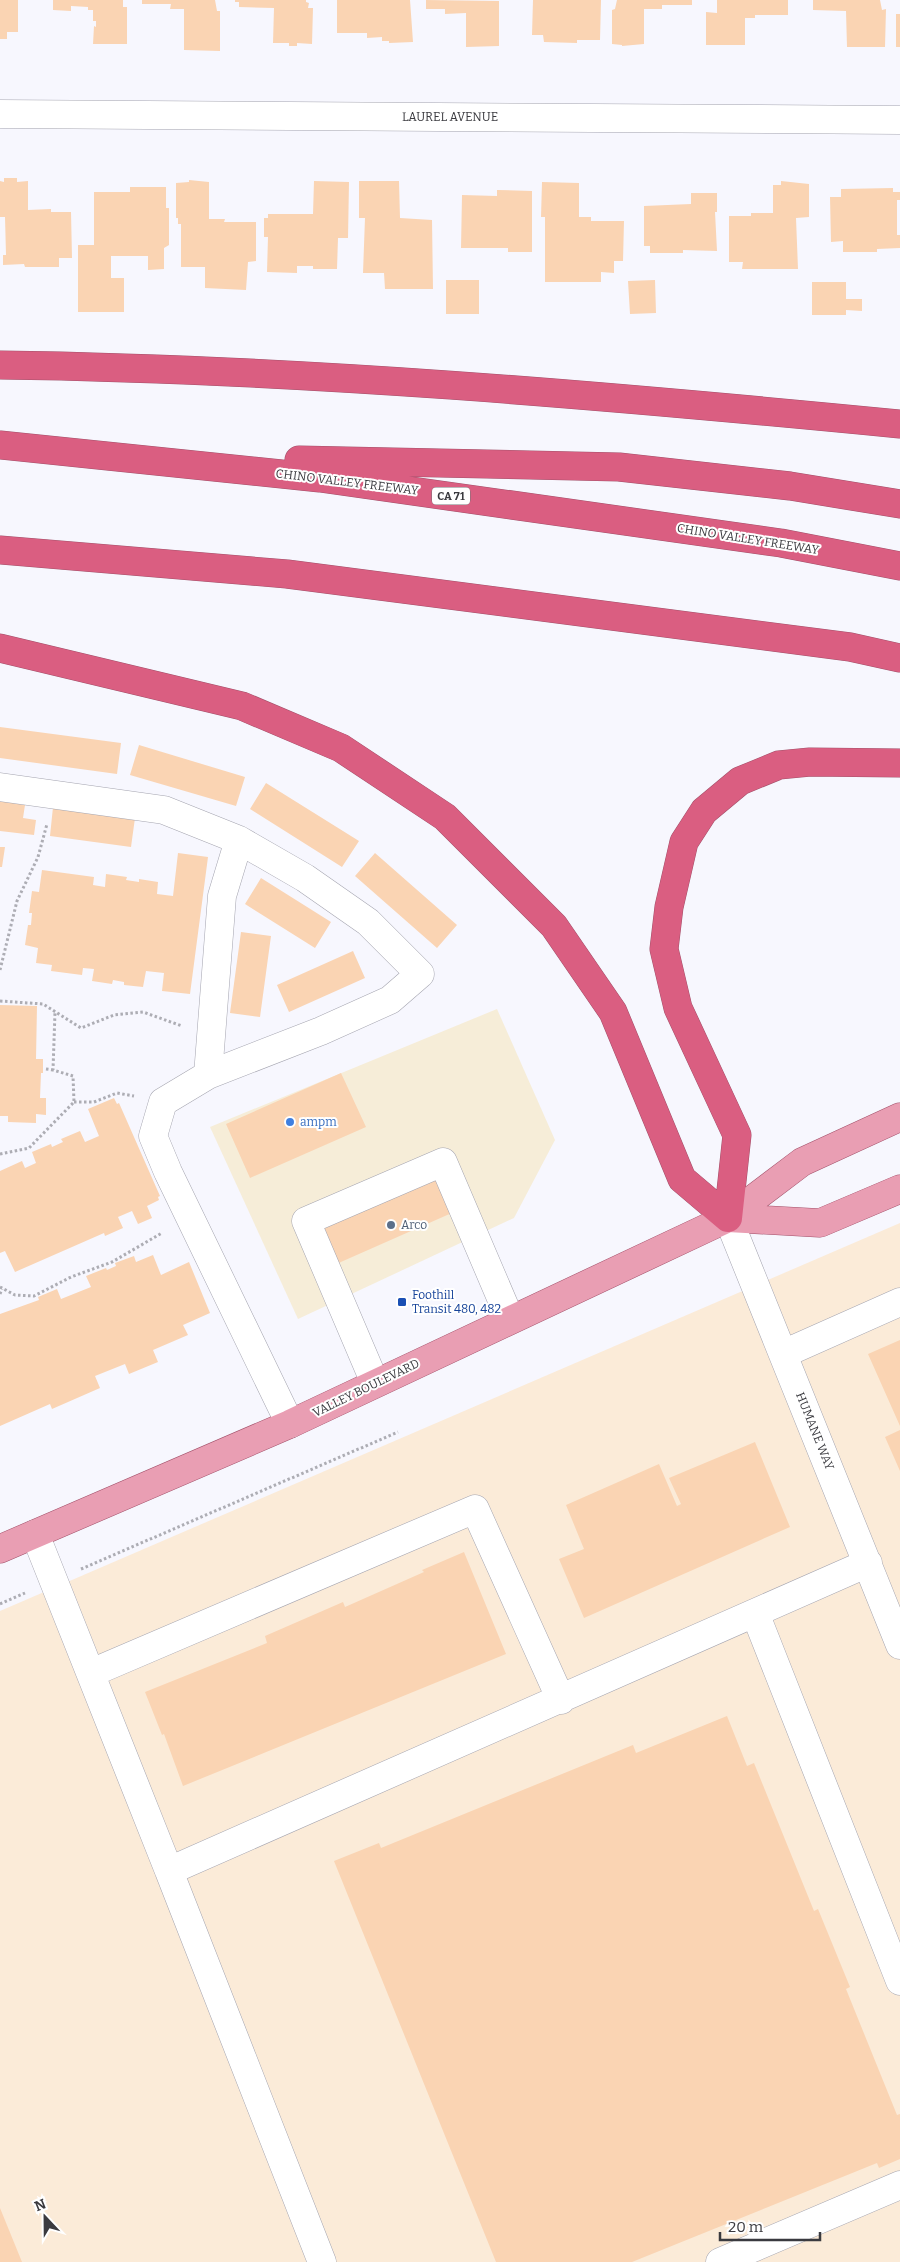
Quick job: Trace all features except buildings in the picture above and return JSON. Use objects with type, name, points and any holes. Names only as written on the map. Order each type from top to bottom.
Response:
[{"type":"highway","points":[[0,365],[120,366],[407,382],[715,406],[900,424]]},
{"type":"highway","name":"CHINO VALLEY FREEWAY","points":[[0,445],[320,478],[781,542],[900,566]]},
{"type":"highway","points":[[104,455],[619,467],[790,486],[900,504]]},
{"type":"highway","points":[[0,550],[287,574],[850,647],[900,658]]},
{"type":"highway","points":[[0,648],[242,706],[341,748],[445,817],[554,926],[613,1012],[682,1179],[728,1218]]},
{"type":"highway","points":[[728,1218],[737,1136],[678,1008],[664,949],[668,907],[684,842],[704,811],[740,781],[779,765],[810,762],[900,763]]},
{"type":"main road","name":"VALLEY BOULEVARD","points":[[0,1549],[290,1424],[728,1218],[802,1162],[900,1117]]},
{"type":"main road","name":"VALLEY BOULEVARD","points":[[728,1218],[820,1223],[900,1189]]},
{"type":"street","name":"LAUREL AVENUE","points":[[0,114],[900,120]]},
{"type":"street","points":[[0,787],[164,810],[239,840],[305,878],[368,922],[420,974],[390,1000],[321,1031],[208,1075],[163,1102],[153,1136],[190,1218],[290,1424]]},
{"type":"street","points":[[208,1075],[222,896],[239,840]]},
{"type":"street","points":[[375,1383],[306,1221],[443,1162],[510,1319]]},
{"type":"street","name":"HUMANE WAY","points":[[728,1218],[900,1645]]},
{"type":"street","points":[[783,1354],[900,1302]]},
{"type":"street","points":[[91,1673],[475,1509],[561,1700]]},
{"type":"street","points":[[35,1534],[322,2262]]},
{"type":"street","points":[[169,1871],[506,1722],[561,1700],[868,1563]]},
{"type":"street","points":[[755,1613],[900,1981]]},
{"type":"street","points":[[720,2262],[900,2185]]},
{"type":"path","points":[[0,970],[16,901],[38,857],[47,828],[49,794]]},
{"type":"path","points":[[0,1001],[44,1004],[81,1028],[114,1015],[143,1012],[211,1035]]},
{"type":"path","points":[[53,1070],[55,1012]]},
{"type":"path","points":[[46,1068],[73,1076],[74,1102]]},
{"type":"path","points":[[0,1154],[29,1148],[74,1102],[94,1102],[117,1093],[163,1102]]},
{"type":"path","points":[[0,1294],[1,1288],[15,1295],[34,1296],[71,1277],[112,1262],[190,1218]]},
{"type":"path","points":[[0,1604],[398,1432]]},
{"type":"shaded area","points":[[497,1009],[555,1140],[514,1218],[298,1319],[210,1127]]},
{"type":"shaded area","points":[[900,1223],[900,2262],[0,2262],[0,1611]]},
{"type":"place","name":"ampm","points":[[290,1122]]},
{"type":"place","name":"Arco","points":[[391,1225]]},
{"type":"place","name":"Foothill Transit 480, 482","points":[[402,1302]]}]
